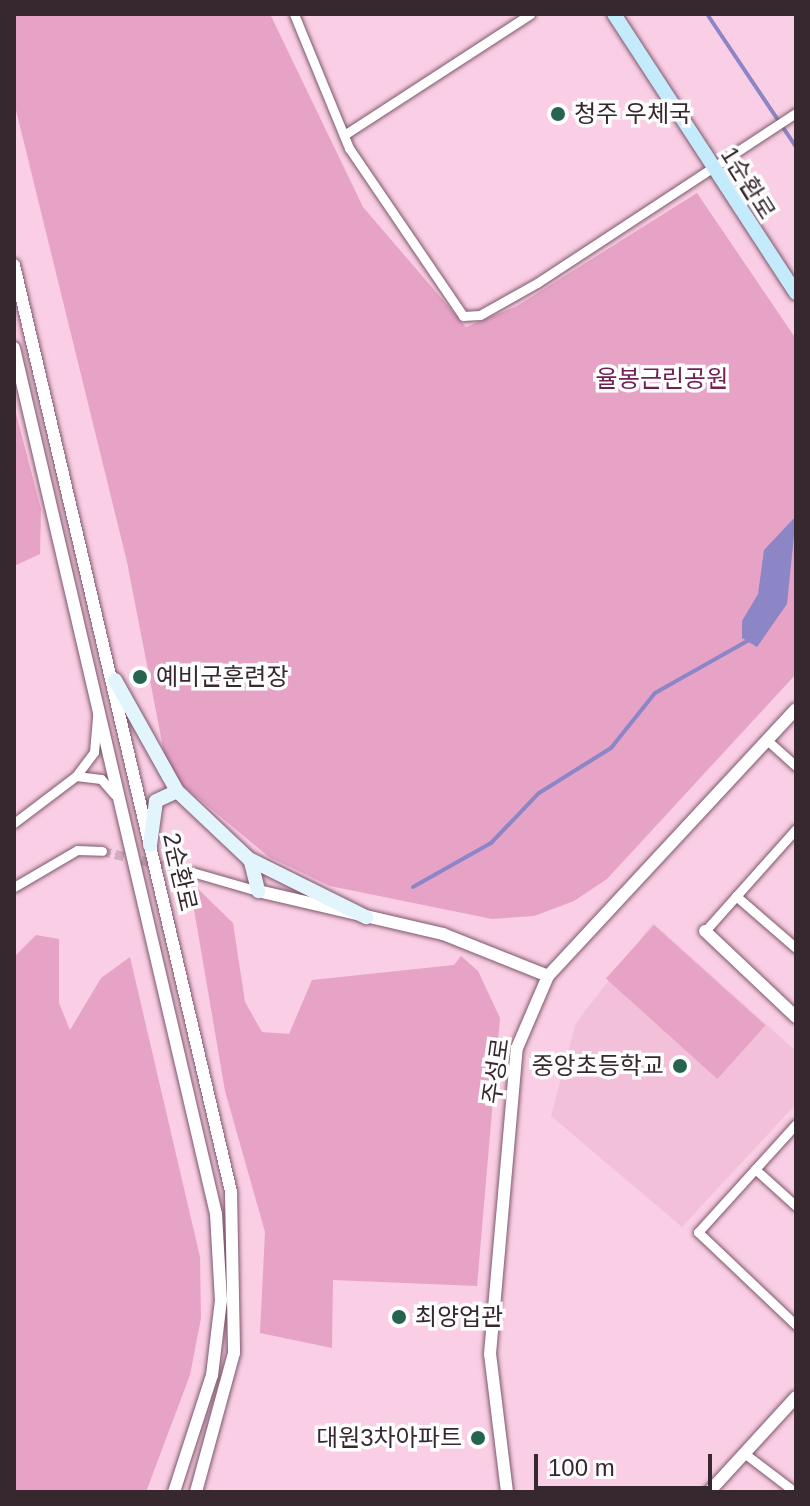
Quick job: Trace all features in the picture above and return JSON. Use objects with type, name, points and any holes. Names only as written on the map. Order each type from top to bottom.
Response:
[{"type":"main road","name":"1순환로","points":[[614,14],[796,293]]},
{"type":"main road","points":[[115,680],[177,791],[249,859],[366,917]]},
{"type":"main road","points":[[150,845],[156,801],[177,791]]},
{"type":"main road","points":[[249,859],[258,891]]},
{"type":"street","points":[[294,14],[344,135],[447,299],[472,317],[713,169],[796,113]]},
{"type":"street","points":[[344,135],[530,14]]},
{"type":"street","name":"2순환로","points":[[14,265],[115,680],[236,1229],[231,1376],[196,1492]]},
{"type":"street","name":"2순환로","points":[[14,348],[99,695],[210,1177],[220,1258],[212,1375],[174,1492]]},
{"type":"street","points":[[14,823],[76,776],[94,752],[99,695]]},
{"type":"street","name":"주성로","points":[[507,1492],[492,1413],[491,1337],[517,1048],[548,976],[796,709]]},
{"type":"street","points":[[768,741],[796,766]]},
{"type":"street","points":[[76,776],[101,779],[128,824]]},
{"type":"street","points":[[795,831],[705,931],[796,1017]]},
{"type":"street","points":[[14,887],[77,850],[102,851]]},
{"type":"street","points":[[192,872],[494,950],[548,976]]},
{"type":"street","points":[[736,896],[796,948]]},
{"type":"street","points":[[794,1320],[698,1232],[796,1124]]},
{"type":"street","points":[[755,1169],[796,1206]]},
{"type":"street","points":[[709,1492],[796,1397]]},
{"type":"street","points":[[744,1453],[793,1490]]},
{"type":"shaded area","points":[[796,516],[787,604],[757,647],[742,638],[742,621],[758,594],[764,550]]},
{"type":"shaded area","name":"중앙초등학교","points":[[653,923],[796,1051],[796,1104],[682,1227],[551,1116],[576,1023]]},
{"type":"green space","name":"율봉근린공원","points":[[14,14],[270,14],[363,207],[466,327],[517,306],[697,193],[796,339],[796,674],[607,879],[574,901],[534,916],[492,919],[330,886],[269,857],[168,773],[127,562],[14,102]]},
{"type":"green space","points":[[14,406],[41,509],[40,554],[14,566]]},
{"type":"green space","points":[[189,880],[233,923],[245,1002],[262,1032],[289,1034],[312,980],[454,965],[461,956],[478,971],[500,1018],[477,1286],[333,1280],[332,1348],[260,1333],[265,1232],[225,1091]]},
{"type":"green space","points":[[654,925],[765,1025],[717,1079],[606,979]]},
{"type":"green space","points":[[36,935],[59,939],[59,1003],[70,1030],[101,978],[130,957],[200,1257],[201,1318],[190,1375],[146,1492],[14,1492],[14,957]]},
{"type":"waterway","points":[[707,14],[796,147]]},
{"type":"waterway","points":[[413,887],[491,843],[539,793],[611,748],[655,693],[751,639]]},
{"type":"tunnel","points":[[102,851],[192,872]]},
{"type":"place","name":"청주 우체국","points":[[558,114]]},
{"type":"place","name":"예비군훈련장","points":[[140,677]]},
{"type":"place","name":"중앙초등학교","points":[[680,1066]]},
{"type":"place","name":"최양업관","points":[[399,1317]]},
{"type":"place","name":"대원3차아파트","points":[[478,1438]]}]
